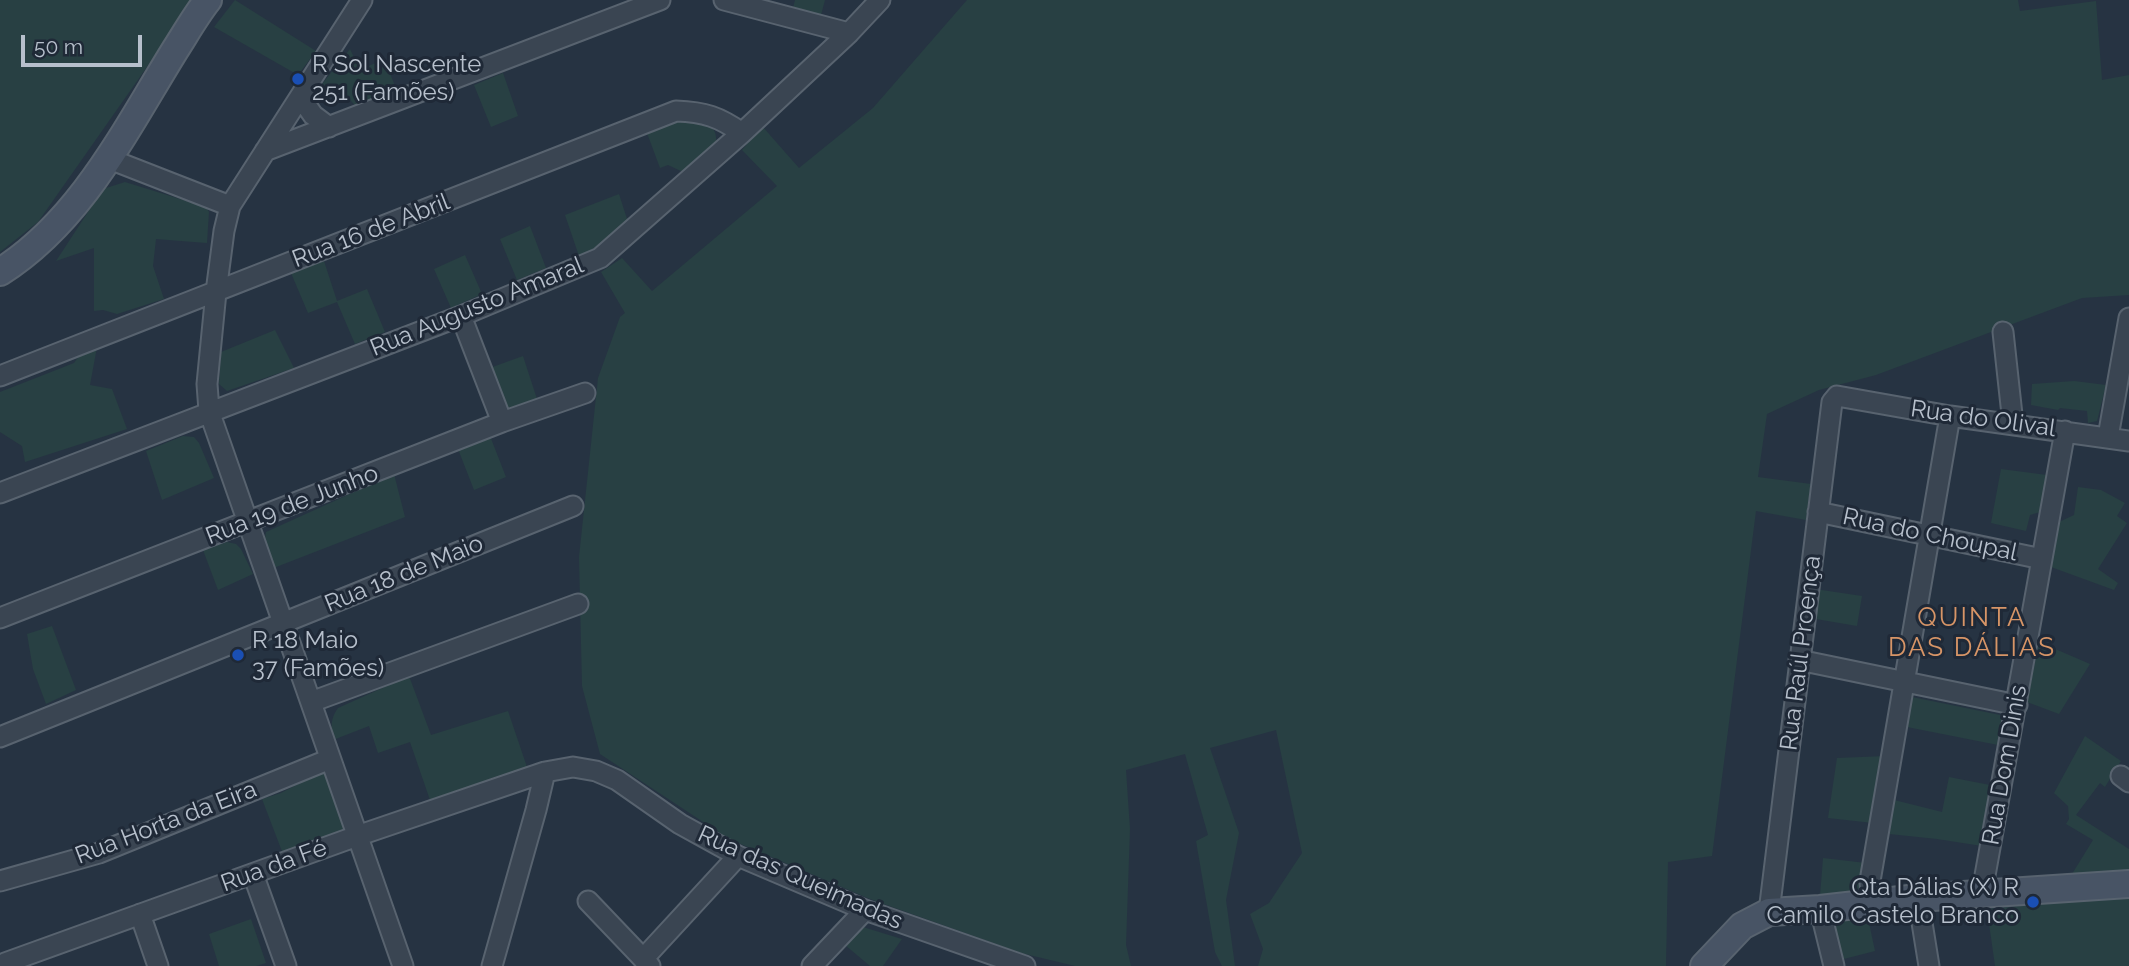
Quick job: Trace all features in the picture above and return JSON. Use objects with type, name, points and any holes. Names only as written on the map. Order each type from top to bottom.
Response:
[{"type":"street","points":[[0,272],[39,244],[65,217],[107,158],[208,0]]},
{"type":"street","points":[[362,0],[230,206],[216,292],[207,384],[209,411],[403,966]]},
{"type":"street","points":[[265,151],[660,0]]},
{"type":"street","points":[[724,0],[849,33]]},
{"type":"street","name":"Rua Augusto Amaral","points":[[0,493],[461,316],[600,257],[742,133],[849,33],[880,0]]},
{"type":"street","points":[[300,98],[313,115],[329,127]]},
{"type":"street","name":"Rua 16 de Abril","points":[[0,376],[676,111],[698,112],[722,119],[742,133]]},
{"type":"street","points":[[107,158],[230,206]]},
{"type":"street","points":[[461,316],[502,422]]},
{"type":"street","points":[[2108,437],[2129,317]]},
{"type":"street","points":[[2003,332],[2013,424]]},
{"type":"street","name":"Rua 19 de Junho","points":[[0,618],[502,422],[585,393]]},
{"type":"street","name":"Rua do Olival","points":[[1837,396],[1950,416],[2129,441]]},
{"type":"street","name":"Rua Raúl Proença","points":[[1769,912],[1832,402],[1837,396]]},
{"type":"street","points":[[1871,903],[1870,881],[1950,416]]},
{"type":"street","name":"Rua Dom Dinis","points":[[1985,893],[1984,881],[2065,430]]},
{"type":"street","name":"Rua 18 de Maio","points":[[0,737],[573,506]]},
{"type":"street","name":"Rua do Choupal","points":[[1818,512],[1930,533],[2042,559]]},
{"type":"street","points":[[311,702],[578,604]]},
{"type":"street","points":[[1799,660],[2017,705]]},
{"type":"street","name":"Rua Horta da Eira","points":[[0,881],[99,852],[330,759]]},
{"type":"street","name":"Rua das Queimadas","points":[[545,772],[573,767],[596,771],[617,780],[680,824],[738,856],[865,910],[1025,966]]},
{"type":"street","points":[[492,966],[545,772]]},
{"type":"street","name":"Rua da Fé","points":[[3,961],[545,772]]},
{"type":"street","points":[[588,901],[647,962],[738,856]]},
{"type":"street","points":[[253,874],[286,966]]},
{"type":"street","points":[[1717,965],[1742,926],[1769,912],[1918,898],[2129,884]]},
{"type":"street","points":[[1918,898],[1929,966]]},
{"type":"street","points":[[1820,909],[1834,966]]},
{"type":"street","points":[[812,966],[865,910]]},
{"type":"street","points":[[140,914],[158,966]]},
{"type":"green space","points":[[0,0],[194,0],[38,222],[0,252]]},
{"type":"green space","points":[[235,0],[316,51],[298,75],[214,27]]},
{"type":"green space","points":[[795,0],[825,0],[821,15],[793,8]]},
{"type":"green space","points":[[967,0],[2018,0],[2020,11],[2096,1],[2102,80],[2129,75],[2129,295],[2082,298],[1876,375],[1819,390],[1767,414],[1758,477],[1811,484],[1806,520],[1756,511],[1712,856],[1668,862],[1666,966],[1258,966],[1263,949],[1250,914],[1269,903],[1302,853],[1276,730],[1210,748],[1239,833],[1226,900],[1235,966],[1222,966],[1215,952],[1196,841],[1208,835],[1185,754],[1126,770],[1130,829],[1126,945],[1131,966],[1075,966],[1021,953],[870,899],[729,839],[600,754],[582,686],[579,557],[598,378],[620,317],[625,313],[601,272],[622,258],[652,291],[777,186],[742,150],[762,126],[799,168],[873,108]]},
{"type":"green space","points":[[350,49],[360,70],[384,59],[398,93],[358,109],[340,88],[317,100],[314,94]]},
{"type":"green space","points":[[503,73],[518,116],[491,127],[474,85]]},
{"type":"green space","points":[[678,120],[710,126],[716,136],[716,144],[683,172],[668,165],[660,168],[647,133]]},
{"type":"green space","points":[[125,182],[206,207],[209,212],[207,243],[156,239],[153,266],[164,299],[117,314],[103,310],[94,311],[94,248],[56,261],[103,189]]},
{"type":"green space","points":[[619,194],[628,222],[580,259],[565,215]]},
{"type":"green space","points":[[530,226],[546,268],[517,280],[500,239]]},
{"type":"green space","points":[[465,255],[482,294],[451,308],[434,269]]},
{"type":"green space","points":[[324,261],[337,301],[367,289],[385,332],[355,344],[337,302],[308,313],[291,273]]},
{"type":"green space","points":[[275,330],[294,368],[227,391],[219,384],[221,352]]},
{"type":"green space","points":[[97,347],[90,385],[112,389],[127,429],[25,462],[22,446],[0,432],[0,392],[74,363],[81,353]]},
{"type":"green space","points":[[523,356],[537,399],[514,409],[500,405],[487,369]]},
{"type":"green space","points":[[2074,381],[2106,385],[2097,421],[2088,423],[2087,411],[2031,405],[2032,384]]},
{"type":"green space","points":[[183,436],[194,437],[199,443],[214,478],[162,500],[146,451]]},
{"type":"green space","points":[[490,436],[506,477],[474,490],[458,449]]},
{"type":"green space","points":[[2001,469],[2047,475],[2040,512],[2030,515],[2026,531],[1991,523]]},
{"type":"green space","points":[[394,474],[405,517],[271,569],[264,543],[266,532]]},
{"type":"green space","points":[[2078,487],[2101,490],[2125,503],[2117,516],[2127,523],[2098,569],[2118,583],[2114,590],[2051,567],[2059,522],[2074,515]]},
{"type":"green space","points":[[227,542],[236,544],[241,549],[253,574],[218,590],[203,550]]},
{"type":"green space","points":[[1815,589],[1862,596],[1857,626],[1810,618]]},
{"type":"green space","points":[[52,626],[76,690],[46,704],[33,669],[27,634]]},
{"type":"green space","points":[[2039,642],[2090,664],[2059,714],[2027,702]]},
{"type":"green space","points":[[409,676],[431,735],[508,711],[527,767],[524,771],[431,803],[410,742],[378,753],[369,726],[333,740],[332,723],[338,708]]},
{"type":"green space","points":[[1912,697],[2005,716],[1998,745],[1907,727]]},
{"type":"green space","points":[[2085,736],[2121,761],[2105,787],[2100,783],[2076,815],[2129,849],[2129,873],[2072,874],[2093,840],[2066,824],[2069,819],[2068,806],[2054,793]]},
{"type":"green space","points":[[1886,756],[1873,823],[1828,818],[1837,758]]},
{"type":"green space","points":[[323,771],[327,774],[347,828],[344,833],[283,854],[262,799],[281,793]]},
{"type":"green space","points":[[1949,777],[1995,786],[1982,846],[1889,834],[1894,800],[1942,812]]},
{"type":"green space","points":[[1823,858],[1866,863],[1861,887],[1855,892],[1820,896]]},
{"type":"green space","points":[[2129,896],[2129,966],[1995,966],[1987,909]]},
{"type":"green space","points":[[1868,918],[1875,951],[1840,960],[1830,920]]},
{"type":"green space","points":[[251,919],[266,963],[256,966],[219,966],[209,934]]},
{"type":"green space","points":[[863,927],[902,939],[883,966],[870,966],[845,945]]},
{"type":"place","name":"R Sol Nascente 251 (Famões)","points":[[298,79]]},
{"type":"place","name":"R 18 Maio 37 (Famões)","points":[[238,655]]},
{"type":"place","name":"Qta Dálias (X) R Camilo Castelo Branco","points":[[2033,902]]},
{"type":"district","name":"QUINTA DAS DÁLIAS","points":[[1972,633]]}]
